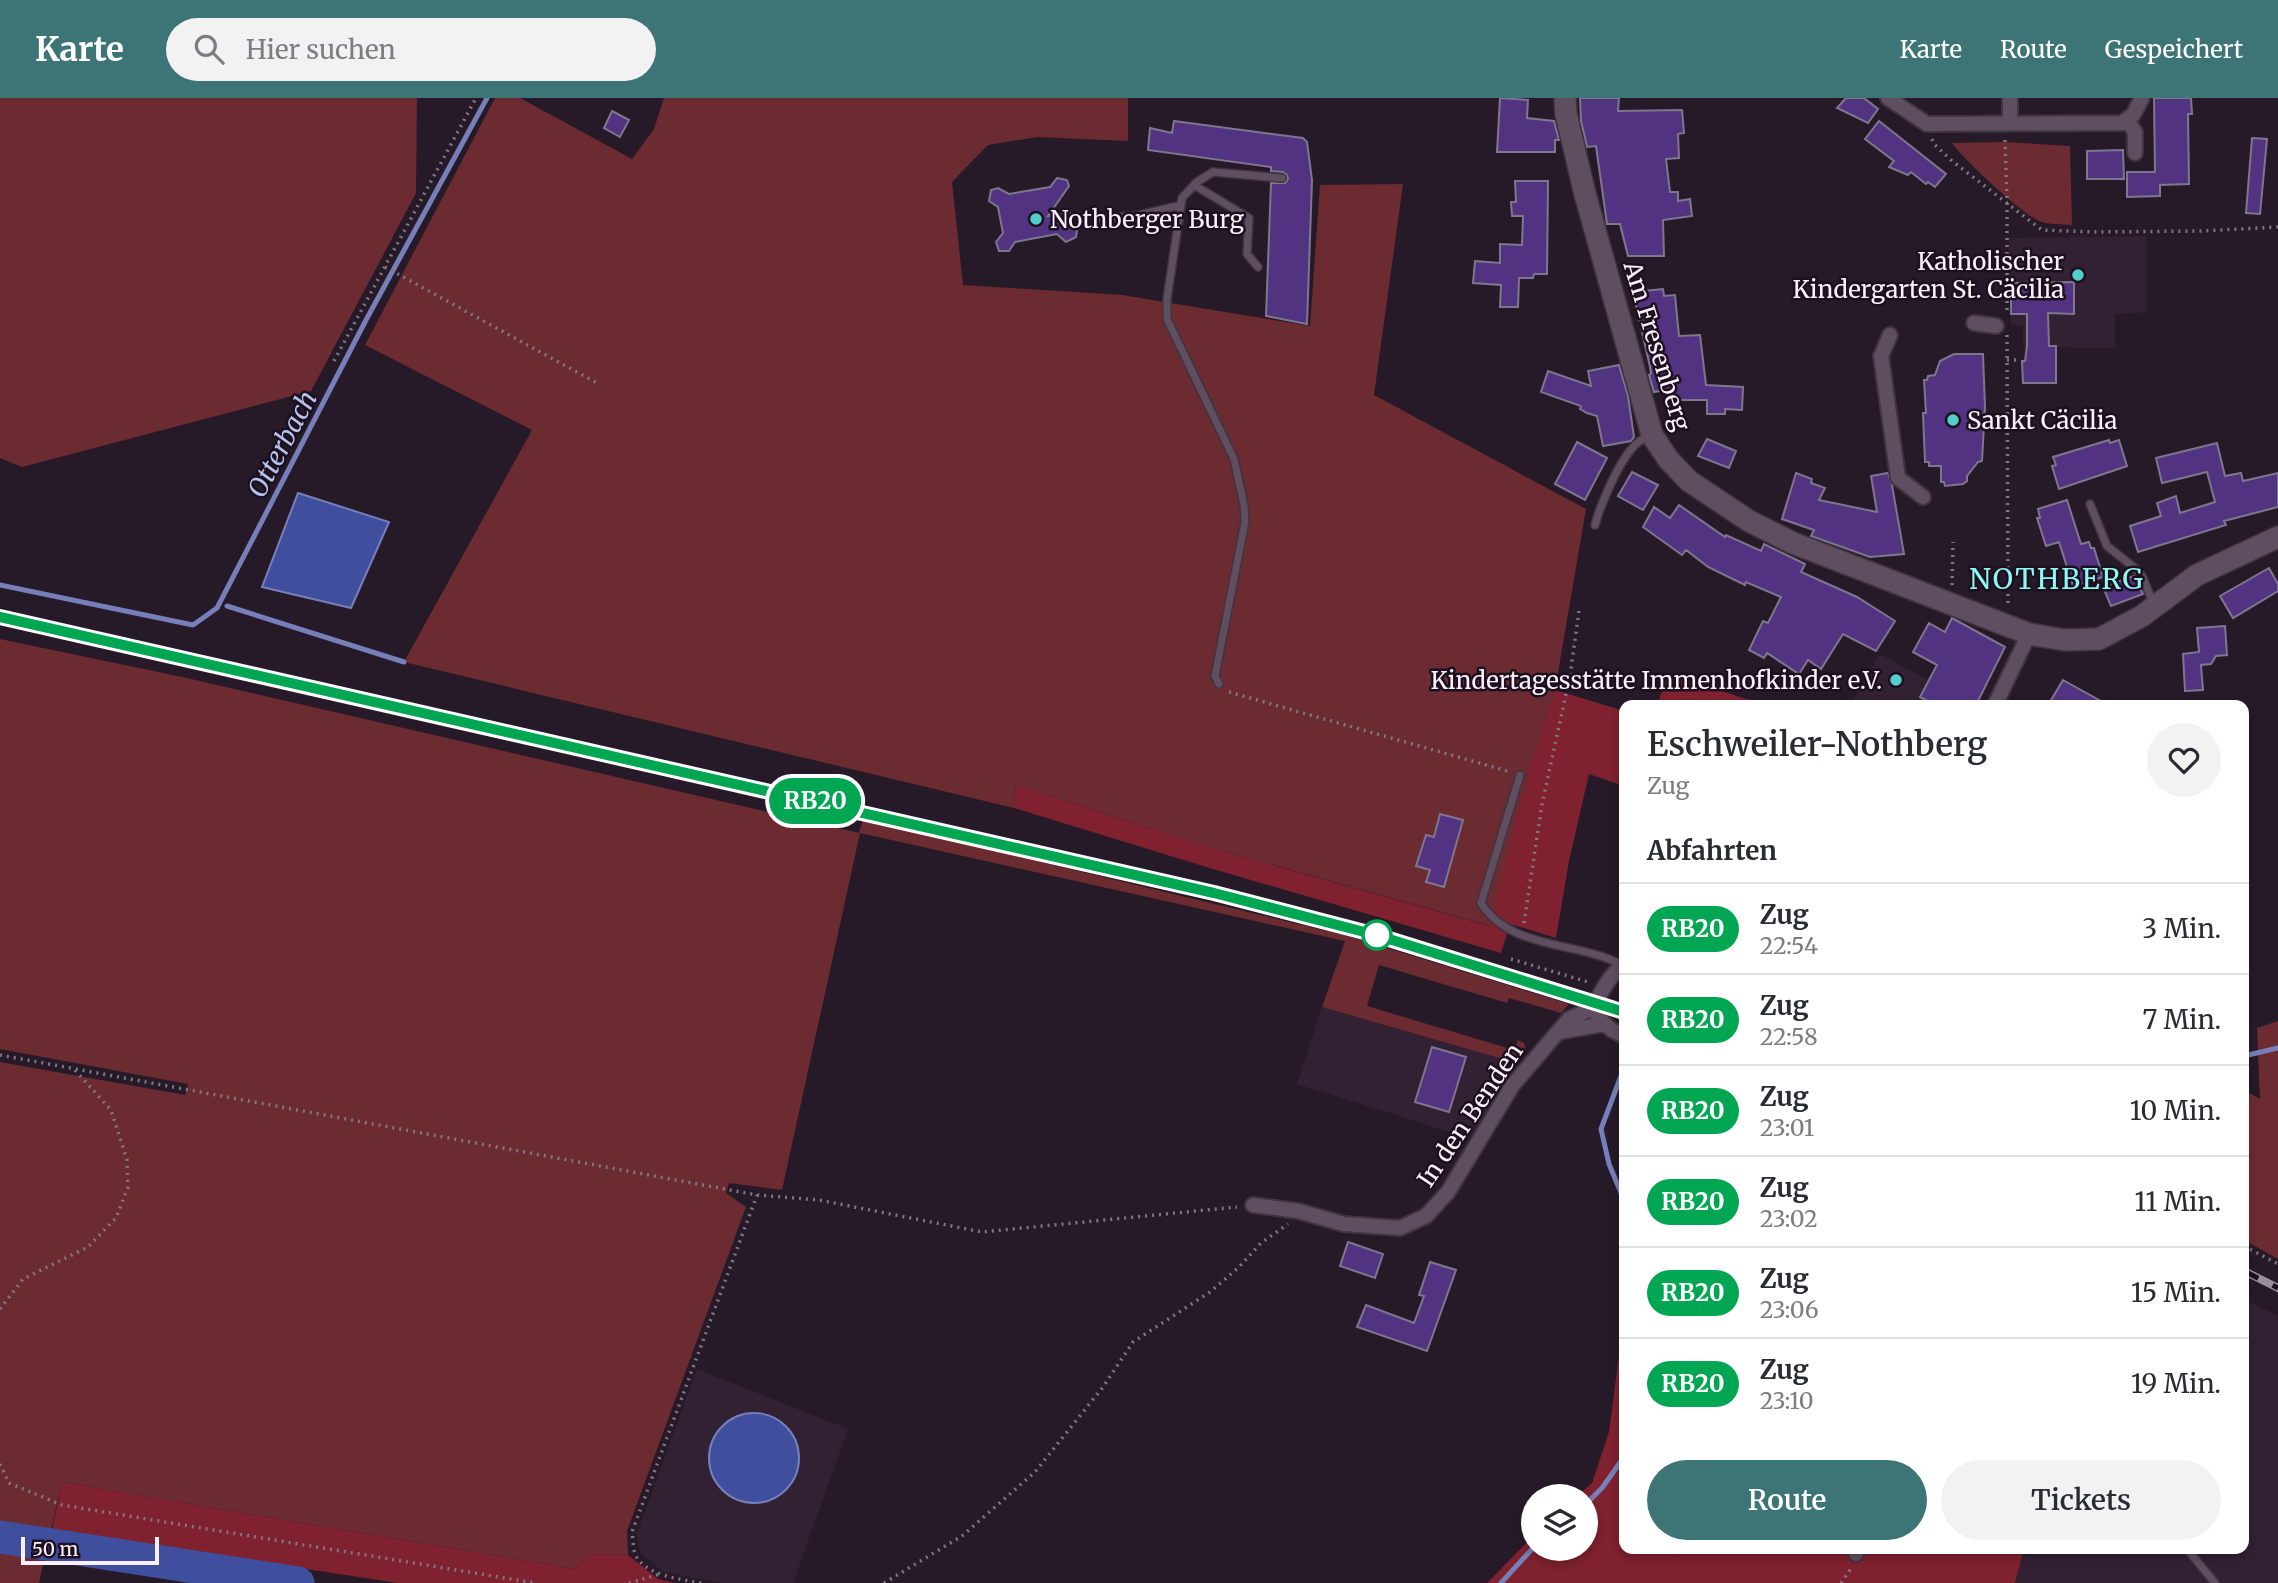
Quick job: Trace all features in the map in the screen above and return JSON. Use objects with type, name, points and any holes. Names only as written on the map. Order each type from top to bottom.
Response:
[{"type":"street","name":"Am Fresenberg","points":[[1565,98],[1566,114],[1585,194],[1652,435],[1668,459],[1689,481],[1749,521],[1793,542],[2006,626],[2029,634],[2065,640],[2098,639],[2142,617],[2197,575],[2278,537]]},
{"type":"street","points":[[2008,123],[2010,98]]},
{"type":"street","points":[[1892,99],[1927,124],[2122,122],[2133,115],[2142,98]]},
{"type":"street","points":[[2127,120],[2135,132],[2135,153]]},
{"type":"street","points":[[1974,323],[2001,327]]},
{"type":"street","points":[[1890,335],[1881,356],[1898,478],[1923,497]]},
{"type":"street","points":[[1997,700],[2029,634]]},
{"type":"street","points":[[1619,969],[1603,987],[1595,1007],[1598,1018],[1619,1034]]},
{"type":"street","name":"In den Benden","points":[[1253,1205],[1298,1211],[1344,1224],[1400,1228],[1426,1216],[1448,1192],[1513,1086],[1569,1019],[1595,1007]]},
{"type":"street","points":[[1559,1032],[1604,1024]]},
{"type":"lane","points":[[1219,684],[1215,676],[1245,522],[1244,505],[1234,459],[1167,319],[1167,299],[1182,198],[1194,185],[1213,172],[1282,178]]},
{"type":"lane","points":[[1194,185],[1249,218],[1247,254],[1258,267]]},
{"type":"lane","points":[[1099,218],[1135,216],[1181,205]]},
{"type":"lane","points":[[1595,525],[1599,508],[1629,453],[1637,442],[1652,435]]},
{"type":"lane","points":[[2090,504],[2107,546],[2136,569],[2143,578],[2155,607]]},
{"type":"lane","points":[[1520,775],[1480,903],[1501,925],[1522,936],[1606,956],[1619,963]]},
{"type":"lane","points":[[2191,1554],[2216,1583]]},
{"type":"path","points":[[334,360],[476,98]]},
{"type":"path","points":[[2006,626],[2009,604],[2007,360],[2001,327],[2008,123]]},
{"type":"path","points":[[1927,124],[1934,144],[2042,230],[2200,231],[2278,227]]},
{"type":"path","points":[[385,267],[597,383]]},
{"type":"path","points":[[2007,360],[2021,360]]},
{"type":"path","points":[[1952,582],[1953,542]]},
{"type":"path","points":[[1522,936],[1542,804],[1570,676],[1579,611]]},
{"type":"path","points":[[1219,684],[1230,693],[1520,775]]},
{"type":"path","points":[[1511,959],[1603,987]]},
{"type":"path","points":[[0,1055],[757,1195],[819,1200],[982,1232],[1253,1205]]},
{"type":"path","points":[[0,1310],[23,1279],[88,1247],[116,1218],[128,1187],[127,1160],[111,1110],[73,1067]]},
{"type":"path","points":[[701,1583],[660,1574],[646,1565],[635,1555],[632,1532],[757,1195]]},
{"type":"path","points":[[884,1583],[962,1536],[1035,1472],[1103,1387],[1133,1342],[1210,1292],[1261,1244],[1286,1227],[1298,1211]]},
{"type":"path","points":[[2249,1249],[2278,1264]]},
{"type":"path","points":[[0,1464],[9,1483],[62,1505],[535,1583]]},
{"type":"path","points":[[629,1583],[660,1574]]},
{"type":"shaded area","points":[[0,98],[417,98],[416,193],[311,391],[22,467],[0,458]]},
{"type":"shaded area","points":[[495,98],[520,98],[632,159],[654,129],[664,98],[1128,98],[1128,141],[1037,137],[988,145],[952,182],[963,285],[1122,295],[1310,326],[1320,185],[1403,184],[1374,395],[1586,509],[1555,690],[1529,769],[1491,926],[1209,847],[1016,785],[1014,808],[404,662],[532,430],[365,345]]},
{"type":"shaded area","points":[[2005,142],[2070,146],[2072,225],[2051,224],[2030,216],[1993,185],[1952,143]]},
{"type":"shaded area","name":"Katholischer Kindergarten St. Cäcilia","points":[[2146,236],[2147,312],[2115,314],[2115,348],[2023,347],[2023,325],[2011,325],[2009,238]]},
{"type":"shaded area","points":[[0,639],[187,678],[859,833],[863,819],[1348,936],[1569,1004],[1561,1013],[1509,998],[1507,1003],[1379,965],[1367,1006],[1514,1050],[1518,1040],[1524,1043],[1526,1050],[1513,1062],[1322,1007],[1345,941],[860,833],[782,1190],[729,1183],[726,1193],[746,1207],[627,1531],[628,1555],[588,1554],[575,1569],[62,1482],[39,1583],[0,1583],[0,1062],[185,1095],[188,1084],[0,1049]]},
{"type":"shaded area","name":"Kindertagesstätte Immenhofkinder e.V.","points":[[1880,654],[1928,680],[1931,676],[1963,691],[1989,679],[1978,700],[1853,700]]},
{"type":"shaded area","points":[[1668,674],[1749,700],[1659,700]]},
{"type":"shaded area","points":[[1555,690],[1619,709],[1619,784],[1589,774],[1569,861],[1556,938],[1510,924],[1501,953],[1014,808],[1016,785],[1209,847],[1490,926],[1529,769]]},
{"type":"shaded area","points":[[1322,1007],[1519,1065],[1469,1138],[1297,1084]]},
{"type":"shaded area","points":[[2278,1021],[2278,1259],[2249,1243],[2249,1093],[2260,1099],[2257,1028]]},
{"type":"shaded area","points":[[2249,1302],[2278,1316],[2278,1583],[2015,1583],[2023,1554],[2249,1554]]},
{"type":"shaded area","points":[[1619,1355],[1619,1554],[2023,1554],[2015,1583],[1487,1583],[1521,1548],[1521,1561],[1598,1561],[1598,1484],[1592,1483],[1609,1432]]},
{"type":"shaded area","points":[[697,1369],[848,1429],[793,1583],[724,1583],[663,1572],[640,1552],[637,1533]]},
{"type":"shaded area","points":[[62,1482],[575,1569],[588,1554],[628,1555],[658,1579],[675,1583],[398,1583],[52,1530]]},
{"type":"water","points":[[298,493],[389,522],[351,608],[262,587]]},
{"type":"water","points":[[754,1413],[771,1416],[786,1426],[796,1441],[799,1458],[796,1475],[786,1490],[771,1500],[754,1503],[737,1500],[722,1490],[712,1475],[709,1458],[712,1441],[722,1426],[737,1416]]},
{"type":"building","points":[[1500,98],[1528,100],[1527,118],[1554,121],[1559,140],[1555,140],[1555,152],[1497,152]]},
{"type":"building","points":[[1580,98],[1619,98],[1618,111],[1682,110],[1684,133],[1678,134],[1679,158],[1666,159],[1670,192],[1678,192],[1678,201],[1690,199],[1692,216],[1663,220],[1664,256],[1628,256],[1620,224],[1607,224],[1596,146],[1587,147],[1581,121]]},
{"type":"building","points":[[1846,98],[1864,98],[1878,109],[1868,123],[1837,108]]},
{"type":"building","points":[[2154,98],[2191,98],[2192,114],[2188,114],[2189,184],[2160,185],[2160,196],[2127,197],[2127,172],[2155,172]]},
{"type":"building","points":[[612,111],[629,120],[620,137],[604,128]]},
{"type":"building","points":[[1174,121],[1303,138],[1307,142],[1312,180],[1307,324],[1266,316],[1271,183],[1285,183],[1287,175],[1271,171],[1271,167],[1148,150],[1150,128],[1172,133]]},
{"type":"building","points":[[1879,121],[1946,174],[1935,187],[1928,182],[1926,184],[1911,172],[1908,175],[1889,167],[1894,161],[1865,139]]},
{"type":"building","points":[[2252,138],[2267,139],[2260,214],[2246,213]]},
{"type":"building","points":[[2123,150],[2124,179],[2087,179],[2087,151]]},
{"type":"building","name":"Nothberger Burg","points":[[1057,178],[1067,180],[1069,186],[1048,216],[1070,212],[1072,225],[1077,230],[1076,237],[1066,242],[1057,234],[1015,242],[1009,251],[999,251],[996,242],[1003,233],[998,207],[989,201],[991,190],[998,188],[1009,194],[1050,187]]},
{"type":"building","points":[[1515,181],[1548,181],[1547,274],[1519,278],[1518,307],[1500,307],[1501,285],[1473,283],[1475,261],[1500,263],[1500,244],[1522,245],[1523,216],[1512,216],[1511,202],[1516,202]]},
{"type":"building","points":[[2074,282],[2074,314],[2048,313],[2049,346],[2056,346],[2056,383],[2023,383],[2022,361],[2025,361],[2027,345],[2027,314],[2011,314],[2011,283]]},
{"type":"building","points":[[1663,289],[1664,296],[1675,295],[1679,336],[1700,335],[1706,385],[1743,387],[1742,410],[1725,409],[1725,414],[1707,414],[1707,400],[1673,400],[1672,389],[1654,392],[1633,292]]},
{"type":"building","name":"Sankt Cäcilia","points":[[1954,354],[1983,354],[1985,407],[1982,461],[1978,462],[1963,484],[1945,486],[1944,482],[1941,482],[1941,466],[1929,466],[1929,462],[1925,462],[1924,380],[1935,375],[1940,361]]},
{"type":"building","points":[[1619,365],[1628,396],[1634,437],[1631,441],[1603,446],[1597,416],[1580,409],[1581,406],[1541,392],[1548,371],[1591,386],[1588,371]]},
{"type":"building","points":[[1707,439],[1736,451],[1729,468],[1698,456]]},
{"type":"building","points":[[2109,440],[2110,443],[2119,440],[2127,466],[2059,489],[2052,466],[2056,465],[2053,457]]},
{"type":"building","points":[[1577,442],[1607,458],[1585,500],[1555,484]]},
{"type":"building","points":[[2217,443],[2225,476],[2241,473],[2243,481],[2278,473],[2278,507],[2224,521],[2226,525],[2138,552],[2130,526],[2161,516],[2157,503],[2176,496],[2180,513],[2215,502],[2207,472],[2162,483],[2156,458]]},
{"type":"building","points":[[1632,472],[1658,485],[1643,510],[1618,496]]},
{"type":"building","points":[[1796,473],[1825,488],[1819,500],[1877,512],[1871,476],[1888,473],[1904,554],[1870,557],[1811,536],[1814,530],[1782,519]]},
{"type":"building","points":[[2067,500],[2081,544],[2089,542],[2091,548],[2094,548],[2103,577],[2073,586],[2059,542],[2046,546],[2037,518],[2040,518],[2038,509]]},
{"type":"building","points":[[1679,505],[1725,537],[1726,535],[1761,551],[1764,544],[1805,564],[1801,572],[1857,597],[1895,621],[1876,651],[1843,634],[1821,669],[1808,660],[1799,674],[1767,653],[1764,658],[1749,650],[1763,621],[1768,623],[1781,597],[1746,582],[1745,585],[1708,567],[1686,550],[1682,555],[1643,527],[1654,507],[1670,518]]},
{"type":"building","points":[[2269,568],[2278,584],[2278,591],[2233,618],[2220,596]]},
{"type":"building","points":[[2134,576],[2143,594],[2111,606],[2103,587]]},
{"type":"building","points":[[1952,618],[2005,647],[1978,700],[1926,700],[1920,697],[1937,665],[1913,652],[1929,623],[1945,632]]},
{"type":"building","points":[[2225,626],[2227,655],[2216,656],[2211,664],[2201,665],[2203,690],[2185,691],[2183,654],[2199,652],[2197,628]]},
{"type":"building","points":[[2063,680],[2099,700],[2051,700]]},
{"type":"building","points":[[1440,814],[1463,820],[1444,887],[1426,882],[1430,870],[1416,866],[1426,835],[1434,837]]},
{"type":"building","points":[[1432,1047],[1466,1057],[1449,1112],[1415,1102]]},
{"type":"building","points":[[1348,1242],[1383,1254],[1375,1278],[1340,1266]]},
{"type":"building","points":[[1430,1262],[1456,1270],[1427,1351],[1357,1327],[1366,1305],[1414,1323],[1424,1296],[1419,1295]]},
{"type":"waterway","name":"Otterbach","points":[[0,585],[193,625],[217,608],[366,320],[487,98]]},
{"type":"waterway","points":[[227,606],[404,662]]},
{"type":"waterway","points":[[2249,1055],[2278,1048]]},
{"type":"waterway","points":[[1619,1081],[1601,1129],[1609,1164],[1619,1188]]},
{"type":"waterway","points":[[1598,1492],[1619,1464]]},
{"type":"waterway","points":[[0,1537],[298,1583]]},
{"type":"waterway","points":[[1501,1583],[1521,1561]]},
{"type":"railway","points":[[0,617],[1191,888],[1376,935],[1619,1010]]},
{"type":"railway","points":[[2249,1274],[2278,1288]]},
{"type":"train","name":"RB20","points":[[0,617],[1284,910],[1376,935],[1619,1010]]},
{"type":"place","name":"Nothberger Burg","points":[[1036,219]]},
{"type":"place","name":"Katholischer Kindergarten St. Cäcilia","points":[[2078,275]]},
{"type":"place","name":"Sankt Cäcilia","points":[[1953,420]]},
{"type":"place","name":"Kindertagesstätte Immenhofkinder e.V.","points":[[1896,680]]},
{"type":"district","name":"NOTHBERG","points":[[2057,579]]}]
